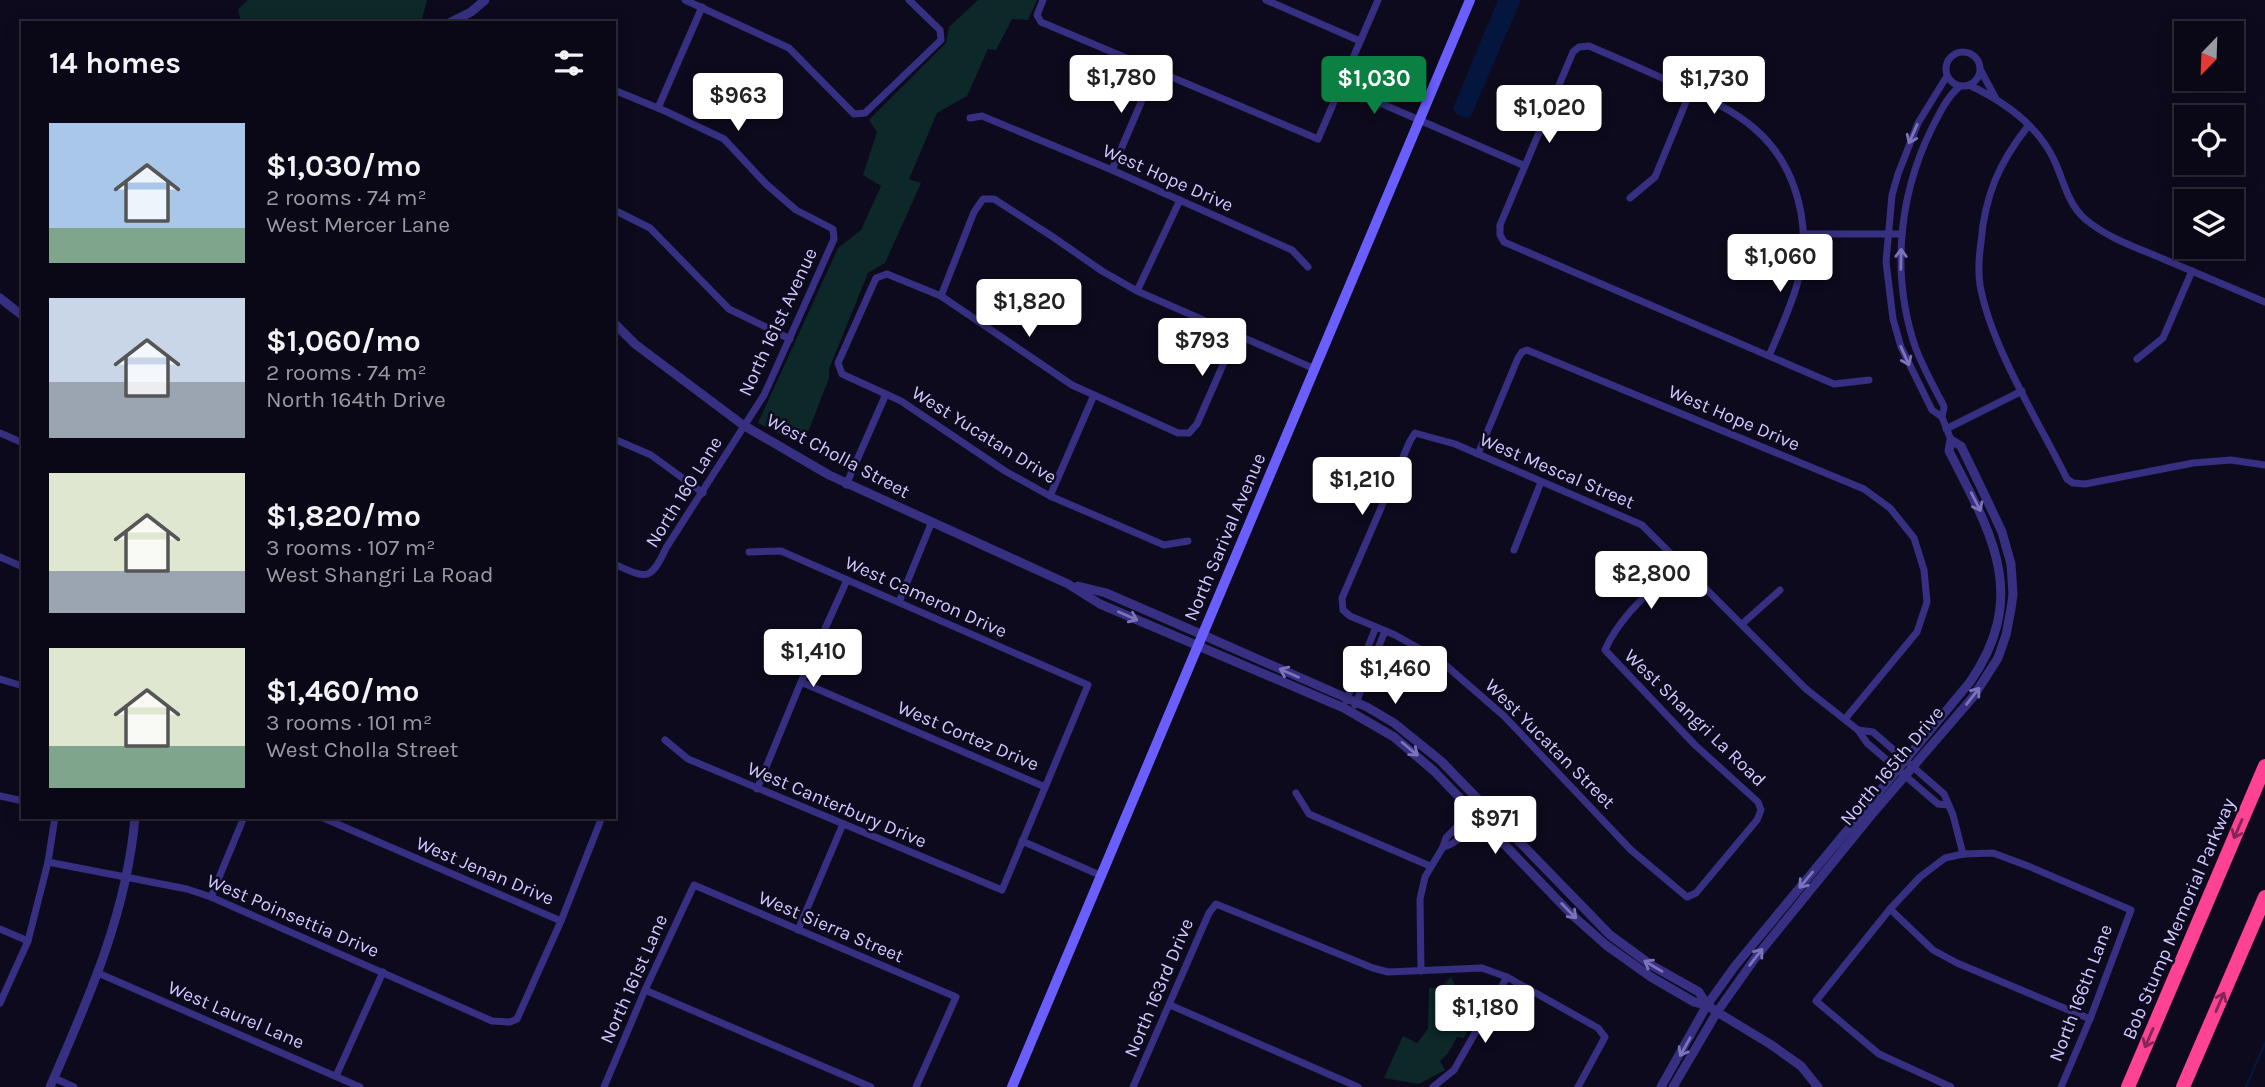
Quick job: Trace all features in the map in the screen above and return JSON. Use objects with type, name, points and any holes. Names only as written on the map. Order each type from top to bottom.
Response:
[{"type":"highway","name":"Bob Stump Memorial Parkway","points":[[2128,1087],[2265,766]]},
{"type":"highway","points":[[2183,1087],[2265,897]]},
{"type":"main road","name":"North Sarival Avenue","points":[[1012,1087],[1469,0]]},
{"type":"street","points":[[464,21],[485,0]]},
{"type":"street","points":[[685,0],[789,47],[854,114],[865,113],[941,40],[940,30],[909,0]]},
{"type":"street","points":[[1043,0],[1037,15],[1041,22],[1318,139],[1378,0]]},
{"type":"street","points":[[1266,0],[1360,41]]},
{"type":"street","points":[[616,91],[657,107],[702,8]]},
{"type":"street","points":[[453,21],[471,12]]},
{"type":"street","points":[[1769,356],[1799,280],[1803,256],[1798,197],[1786,166],[1768,142],[1744,119],[1720,103],[1590,46],[1579,47],[1573,52],[1500,225],[1500,235],[1504,242],[1769,356],[1835,384],[1869,380]]},
{"type":"street","points":[[1981,71],[1976,81],[1950,95],[1922,148],[1908,193],[1902,234],[1900,270],[1909,325],[1917,350],[1944,407],[1942,417],[1932,410],[1909,364],[1893,319],[1887,273],[1888,234],[1892,195],[1908,145],[1947,76],[1949,60],[1963,52],[1974,55],[1996,98],[2042,140],[2055,162],[2061,181],[2085,219],[2121,241],[2265,302]]},
{"type":"street","points":[[1112,170],[1156,70]]},
{"type":"street","points":[[1947,76],[1951,81],[1996,98]]},
{"type":"street","points":[[1340,86],[1525,166]]},
{"type":"street","points":[[1630,198],[1655,177],[1691,90]]},
{"type":"street","name":"North 161st Avenue","points":[[657,107],[724,139],[766,184],[796,211],[833,229],[834,239],[790,339],[764,395],[744,425]]},
{"type":"street","name":"West Hope Drive","points":[[970,118],[982,116],[1112,170],[1292,250],[1308,267]]},
{"type":"street","points":[[2028,126],[2012,146],[1990,191],[1983,216],[1980,283],[1988,317],[2067,479],[2073,483],[2085,484],[2193,463],[2231,460],[2265,465]]},
{"type":"street","points":[[1236,335],[1197,424],[1189,433],[1178,433],[1072,385],[941,296],[974,212],[983,199],[994,200],[1137,291],[1315,369]]},
{"type":"street","points":[[1137,291],[1180,200]]},
{"type":"street","points":[[616,211],[650,229],[729,309],[790,339]]},
{"type":"street","points":[[1803,234],[1902,234]]},
{"type":"street","points":[[2137,359],[2163,338],[2192,271]]},
{"type":"street","name":"West Yucatan Drive","points":[[941,296],[887,274],[876,278],[838,363],[842,374],[901,401],[1005,471],[1050,496],[1164,545],[1188,541]]},
{"type":"street","points":[[0,298],[21,314]]},
{"type":"street","name":"West Cholla Street","points":[[616,325],[635,344],[744,425],[846,485],[1068,584],[1100,604],[1348,710],[1405,744],[1571,914],[1606,945],[1651,977],[1694,1002],[1707,1006],[1770,1044],[1801,1066],[1818,1087]]},
{"type":"street","name":"West Hope Drive","points":[[1478,454],[1518,358],[1527,350],[1864,489],[1890,508],[1914,538],[1924,570],[1927,602],[1917,632],[1845,719]]},
{"type":"street","points":[[1946,429],[2022,391]]},
{"type":"street","points":[[846,485],[886,394]]},
{"type":"street","points":[[1050,496],[1094,395]]},
{"type":"street","name":"North 165th Drive","points":[[1673,1087],[1717,1012],[1764,947],[1905,775],[1973,698],[1992,669],[2006,635],[2012,601],[2011,564],[2002,532],[1961,446],[1951,440],[1942,417]]},
{"type":"street","name":"North 160 Lane","points":[[616,565],[641,576],[651,574],[744,425]]},
{"type":"street","points":[[0,433],[21,442]]},
{"type":"street","name":"West Mescal Street","points":[[1343,610],[1342,598],[1415,433],[1455,444],[1643,525],[1806,689],[1858,730],[1867,743],[1938,804],[1948,805]]},
{"type":"street","points":[[616,440],[651,455],[703,493]]},
{"type":"street","name":"North 165th Drive","points":[[1661,1087],[1707,1006],[1761,933],[1977,671],[1989,646],[2000,604],[2000,575],[1987,524],[1949,451],[1951,440]]},
{"type":"street","points":[[1514,550],[1541,482]]},
{"type":"street","points":[[899,602],[931,524]]},
{"type":"street","name":"West Cameron Drive","points":[[749,552],[781,551],[1088,685],[1045,787]]},
{"type":"street","points":[[0,557],[21,566]]},
{"type":"street","name":"West Shangri La Road","points":[[1680,562],[1618,627],[1605,650],[1695,745],[1758,802],[1761,810]]},
{"type":"street","points":[[757,789],[847,580]]},
{"type":"street","name":"West Cholla Street","points":[[1068,584],[1105,593],[1379,713],[1441,761],[1610,935],[1651,965],[1699,992],[1707,1006]]},
{"type":"street","points":[[1742,624],[1780,590]]},
{"type":"street","name":"West Yucatan Street","points":[[1343,610],[1350,616],[1440,660],[1504,716],[1631,850],[1687,897],[1696,892],[1757,820],[1761,810]]},
{"type":"street","points":[[1348,710],[1376,627]]},
{"type":"street","points":[[1352,700],[1385,631]]},
{"type":"street","points":[[0,679],[21,684]]},
{"type":"street","name":"West Cortez Drive","points":[[801,682],[1045,787]]},
{"type":"street","name":"West Mescal Street","points":[[1858,730],[1873,732],[1944,794],[1953,815],[1963,854]]},
{"type":"street","name":"West Canterbury Drive","points":[[665,740],[688,759],[1002,890],[1022,841]]},
{"type":"street","points":[[1045,787],[1022,841],[1102,876]]},
{"type":"street","points":[[1296,793],[1309,814],[1430,866]]},
{"type":"street","points":[[0,796],[21,801]]},
{"type":"street","points":[[1484,806],[1475,814],[1474,823],[1452,845],[1443,847],[1430,866],[1420,899],[1421,971],[1482,968],[1507,977],[1598,1028],[1605,1037],[1578,1087]]},
{"type":"street","points":[[0,1003],[28,941],[48,862],[55,819]]},
{"type":"street","points":[[74,1087],[52,1083],[112,934],[126,876],[135,819]]},
{"type":"street","points":[[211,897],[243,819]]},
{"type":"street","name":"West Jenan Drive","points":[[326,819],[561,920]]},
{"type":"street","points":[[561,920],[603,819]]},
{"type":"street","points":[[799,930],[843,824]]},
{"type":"street","name":"North 166th Lane","points":[[1963,854],[1993,853],[2131,910],[2061,1087]]},
{"type":"street","points":[[1951,1087],[1932,1083],[1879,1054],[1816,1001],[1890,909],[1928,871],[1945,858],[1963,854]]},
{"type":"street","name":"West Poinsettia Drive","points":[[48,862],[187,889],[211,897],[492,1021],[510,1022],[517,1019],[561,920]]},
{"type":"street","name":"West Sierra Street","points":[[694,885],[956,997],[916,1087]]},
{"type":"street","name":"North 161st Lane","points":[[604,1087],[694,885]]},
{"type":"street","name":"North 163rd Drive","points":[[1133,1087],[1209,913],[1216,904],[1373,968],[1388,972],[1421,971]]},
{"type":"street","points":[[1890,909],[1933,950],[1957,964],[2090,1019]]},
{"type":"street","points":[[0,929],[28,941]]},
{"type":"street","points":[[336,1076],[383,972]]},
{"type":"street","name":"West Laurel Lane","points":[[98,973],[360,1087]]},
{"type":"street","points":[[1433,1087],[1454,1070],[1507,977]]},
{"type":"street","points":[[645,990],[871,1087]]},
{"type":"street","points":[[1170,1005],[1358,1087]]},
{"type":"green space","points":[[248,0],[427,0],[422,21],[241,21],[238,9]]},
{"type":"green space","points":[[978,0],[1037,0],[1028,20],[1012,19],[996,50],[988,49],[967,96],[937,113],[909,179],[921,183],[885,263],[868,273],[829,369],[829,378],[803,445],[758,423],[838,248],[861,230],[881,186],[863,175],[877,132],[869,120],[946,43],[949,27]]},
{"type":"green space","points":[[1451,977],[1474,1017],[1464,1038],[1457,1037],[1440,1061],[1445,1070],[1419,1084],[1384,1078],[1403,1036],[1417,1043],[1428,1029],[1429,988],[1440,988]]},
{"type":"water","points":[[1498,0],[1521,0],[1471,116],[1466,118],[1456,114],[1453,108]]},
{"type":"waterway","points":[[2246,1087],[2265,1043]]}]
